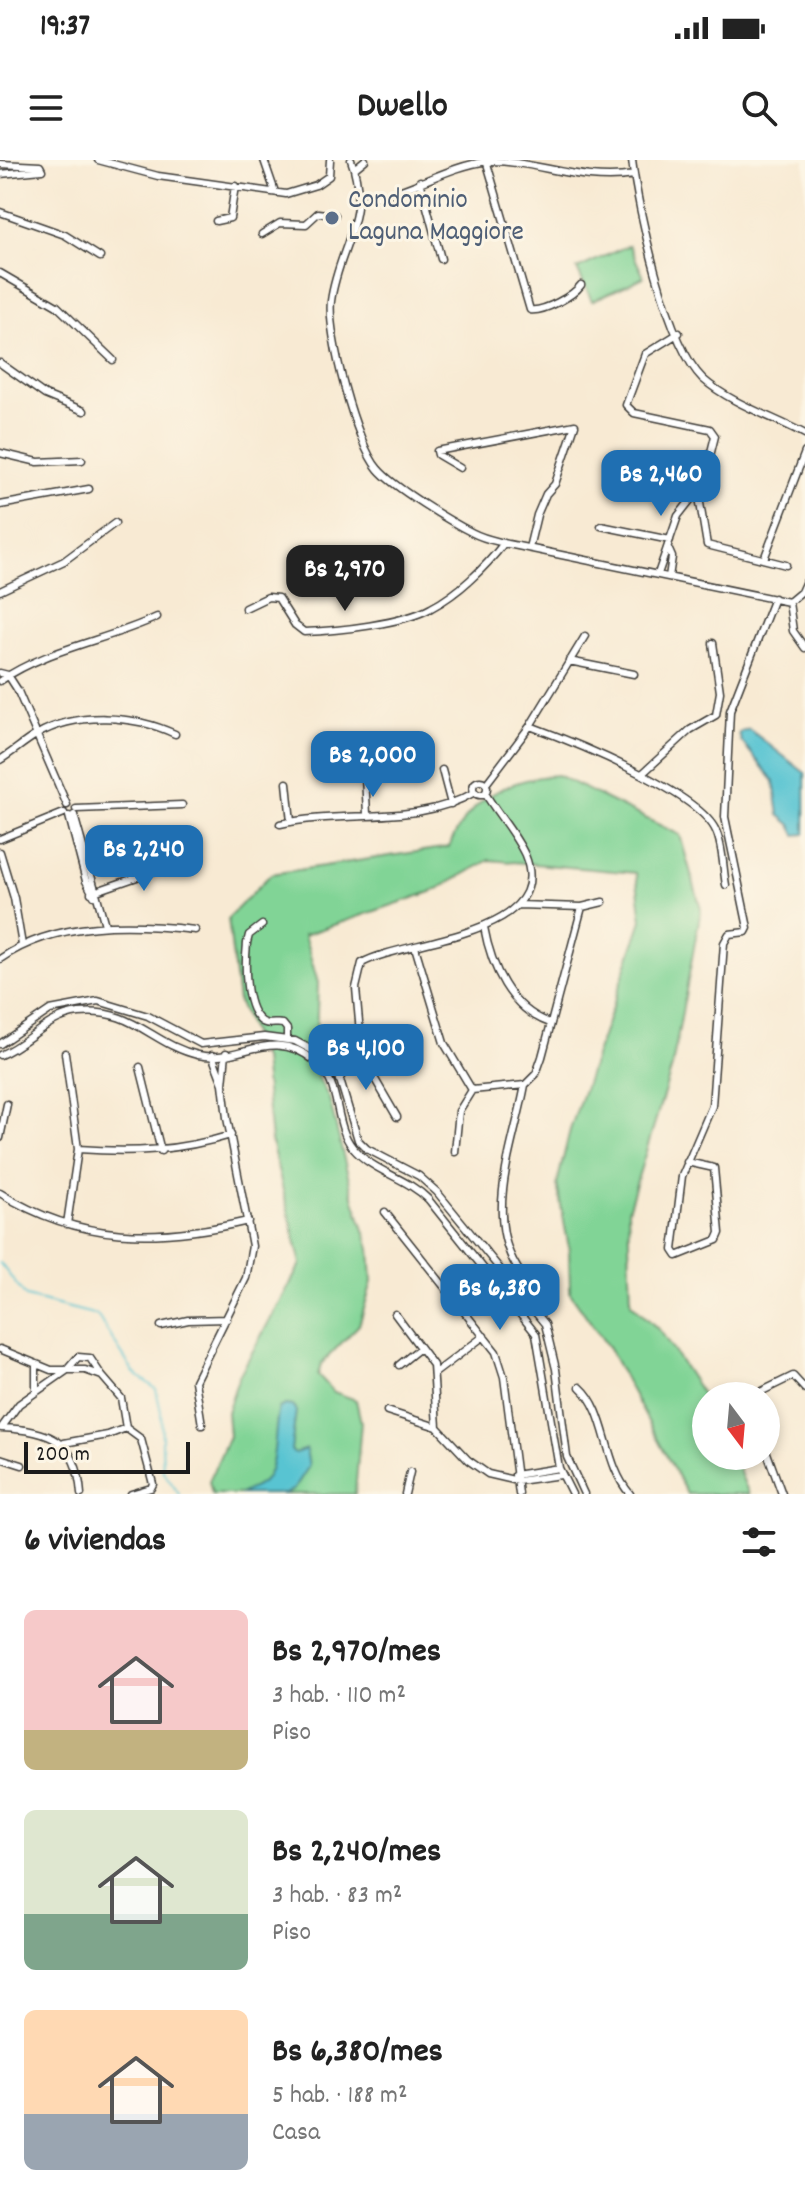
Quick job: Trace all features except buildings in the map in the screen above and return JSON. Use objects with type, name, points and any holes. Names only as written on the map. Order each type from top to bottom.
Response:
[{"type":"street","points":[[98,160],[158,176],[293,194],[323,181],[331,171],[330,160]]},
{"type":"street","points":[[264,160],[275,192]]},
{"type":"street","points":[[351,160],[358,200],[357,219],[331,302],[331,329],[342,376],[371,458],[383,474],[475,535],[789,602]]},
{"type":"street","points":[[354,169],[365,160]]},
{"type":"street","points":[[554,171],[556,160]]},
{"type":"street","points":[[632,160],[650,254],[679,333],[696,369],[709,384],[805,434]]},
{"type":"street","points":[[358,200],[378,197],[486,161],[575,175],[634,175]]},
{"type":"street","points":[[486,161],[530,310],[539,310],[572,295],[581,285]]},
{"type":"street","points":[[0,164],[40,166],[42,170],[0,174]]},
{"type":"street","points":[[420,181],[441,259]]},
{"type":"street","points":[[216,221],[230,218],[235,186]]},
{"type":"street","points":[[0,212],[65,235],[100,257]]},
{"type":"street","points":[[262,234],[280,223],[306,224],[318,213],[335,215]]},
{"type":"street","points":[[0,273],[57,306],[113,360]]},
{"type":"street","points":[[679,333],[645,354],[626,405],[634,413],[713,432],[699,490],[707,545],[786,565]]},
{"type":"street","points":[[0,363],[45,395],[84,411]]},
{"type":"street","points":[[460,468],[438,455],[437,451],[575,425],[555,484],[546,494],[537,515],[529,548]]},
{"type":"street","points":[[560,430],[569,439]]},
{"type":"street","points":[[764,559],[805,452]]},
{"type":"street","points":[[0,453],[38,462],[82,460]]},
{"type":"street","points":[[614,468],[699,490]]},
{"type":"street","points":[[0,505],[89,489]]},
{"type":"street","points":[[658,574],[678,516],[699,490]]},
{"type":"street","points":[[0,591],[64,561],[115,523]]},
{"type":"street","points":[[601,526],[670,540]]},
{"type":"street","points":[[245,608],[268,597],[278,598],[295,625],[304,632],[371,625],[430,609],[487,565],[504,543]]},
{"type":"street","points":[[668,548],[672,557],[669,577]]},
{"type":"street","points":[[789,602],[801,592],[805,583]]},
{"type":"street","points":[[687,1162],[714,1168],[720,1233],[717,1240],[677,1256],[673,1250],[687,1162],[712,1106],[725,939],[748,928],[725,817],[730,711],[774,598]]},
{"type":"street","points":[[789,602],[793,631],[805,648]]},
{"type":"street","points":[[0,681],[4,674],[88,640],[129,630],[157,617]]},
{"type":"street","points":[[397,1117],[358,1050],[358,968],[374,957],[484,927],[506,916],[518,905],[528,874],[525,855],[485,793],[486,784],[530,726],[585,636]]},
{"type":"street","points":[[642,774],[677,740],[716,715],[720,692],[713,643]]},
{"type":"street","points":[[569,661],[634,674]]},
{"type":"street","points":[[4,674],[37,734],[70,812],[105,925]]},
{"type":"street","points":[[0,760],[37,734],[76,721],[116,718],[150,722],[175,734]]},
{"type":"street","points":[[530,726],[642,774],[710,822],[717,832],[726,885]]},
{"type":"street","points":[[442,770],[451,804]]},
{"type":"street","points":[[365,776],[367,814]]},
{"type":"street","points":[[475,792],[476,782],[486,784]]},
{"type":"street","points":[[287,783],[291,822]]},
{"type":"street","points":[[280,824],[367,814],[423,813],[475,792],[485,793]]},
{"type":"street","points":[[0,839],[70,812],[182,805]]},
{"type":"street","points":[[0,852],[14,898],[22,945]]},
{"type":"street","points":[[95,895],[186,860]]},
{"type":"street","points":[[518,905],[582,907],[603,902]]},
{"type":"street","points":[[536,1290],[516,1267],[501,1211],[502,1182],[525,1085],[536,1074],[582,907]]},
{"type":"street","points":[[0,959],[22,945],[105,925],[195,930]]},
{"type":"street","points":[[262,925],[249,935],[247,943],[250,997],[257,1018],[263,1023],[283,1024],[287,1029],[287,1039]]},
{"type":"street","points":[[484,927],[488,950],[506,987],[528,1010],[550,1023]]},
{"type":"street","points":[[415,947],[439,1032],[472,1090]]},
{"type":"street","points":[[0,1044],[50,1010],[83,1001],[112,1002],[152,1018],[201,1044],[264,1037],[287,1039],[323,1056],[340,1080],[358,1140],[367,1149],[419,1176],[545,1324],[556,1369],[567,1457],[578,1493]]},
{"type":"street","points":[[0,1055],[19,1046],[41,1026],[78,1013],[113,1014],[189,1052],[212,1055],[274,1045],[313,1059],[333,1087],[344,1134],[356,1151],[421,1192],[536,1334],[560,1472],[578,1493]]},
{"type":"street","points":[[147,1029],[152,1018]]},
{"type":"street","points":[[158,1035],[166,1025]]},
{"type":"street","points":[[313,1059],[358,1050]]},
{"type":"street","points":[[333,1087],[358,1050]]},
{"type":"street","points":[[65,1053],[78,1149],[67,1224]]},
{"type":"street","points":[[223,1084],[226,1053]]},
{"type":"street","points":[[202,1425],[195,1381],[227,1319],[250,1264],[252,1246],[223,1084],[212,1055]]},
{"type":"street","points":[[140,1067],[161,1151]]},
{"type":"street","points":[[472,1090],[525,1085]]},
{"type":"street","points":[[455,1152],[459,1111],[472,1090]]},
{"type":"street","points":[[0,1138],[7,1104]]},
{"type":"street","points":[[78,1149],[161,1151],[194,1147],[231,1135]]},
{"type":"street","points":[[0,1193],[21,1206],[67,1224],[103,1233],[163,1237],[248,1221]]},
{"type":"street","points":[[385,1212],[484,1336],[500,1363],[519,1494]]},
{"type":"street","points":[[470,1250],[478,1243]]},
{"type":"street","points":[[395,1314],[435,1373],[437,1427]]},
{"type":"street","points":[[161,1326],[188,1320],[227,1319]]},
{"type":"street","points":[[435,1373],[484,1336]]},
{"type":"street","points":[[399,1365],[420,1348]]},
{"type":"street","points":[[0,1349],[36,1365],[66,1371],[85,1370],[102,1376]]},
{"type":"street","points":[[1,1428],[19,1404],[84,1355],[95,1362],[102,1376],[121,1398],[126,1428],[141,1439],[153,1484],[151,1488],[131,1494]]},
{"type":"street","points":[[36,1365],[36,1391]]},
{"type":"street","points":[[780,1382],[793,1376],[805,1389]]},
{"type":"street","points":[[580,1387],[593,1399],[611,1463],[630,1494]]},
{"type":"street","points":[[387,1411],[437,1427],[480,1469],[515,1477],[560,1472]]},
{"type":"street","points":[[1,1428],[43,1433],[64,1443],[96,1438],[126,1428]]},
{"type":"street","points":[[553,1436],[563,1434]]},
{"type":"street","points":[[64,1443],[80,1479],[81,1494]]},
{"type":"street","points":[[0,1458],[22,1465]]},
{"type":"street","points":[[773,1470],[782,1494]]},
{"type":"street","points":[[405,1494],[410,1472]]},
{"type":"green space","points":[[629,245],[644,277],[592,301],[577,269]]},
{"type":"green space","points":[[557,775],[680,835],[701,909],[672,1067],[628,1210],[631,1303],[661,1332],[694,1382],[692,1470],[739,1470],[749,1494],[687,1494],[608,1347],[570,1293],[569,1248],[557,1184],[570,1130],[642,920],[636,873],[489,860],[434,891],[304,935],[318,983],[315,1072],[329,1098],[354,1200],[370,1248],[372,1282],[359,1325],[321,1364],[318,1375],[334,1392],[356,1400],[361,1422],[355,1494],[212,1494],[209,1481],[229,1436],[227,1412],[239,1376],[301,1264],[271,1141],[263,1059],[238,1001],[228,918],[271,874],[449,847],[467,816],[491,794],[539,777]]},
{"type":"water","points":[[749,729],[805,773],[805,834],[796,835],[791,825],[779,815],[774,781],[741,741],[739,733]]},
{"type":"water","points":[[292,1406],[296,1411],[291,1450],[295,1453],[306,1449],[309,1466],[294,1489],[285,1494],[241,1494],[263,1482],[268,1475],[279,1408]]},
{"type":"waterway","points":[[0,1263],[26,1297],[97,1315],[134,1373],[156,1389],[161,1412],[163,1471],[179,1494]]},
{"type":"place","name":"Condominio Laguna Maggiore","points":[[332,218]]}]
